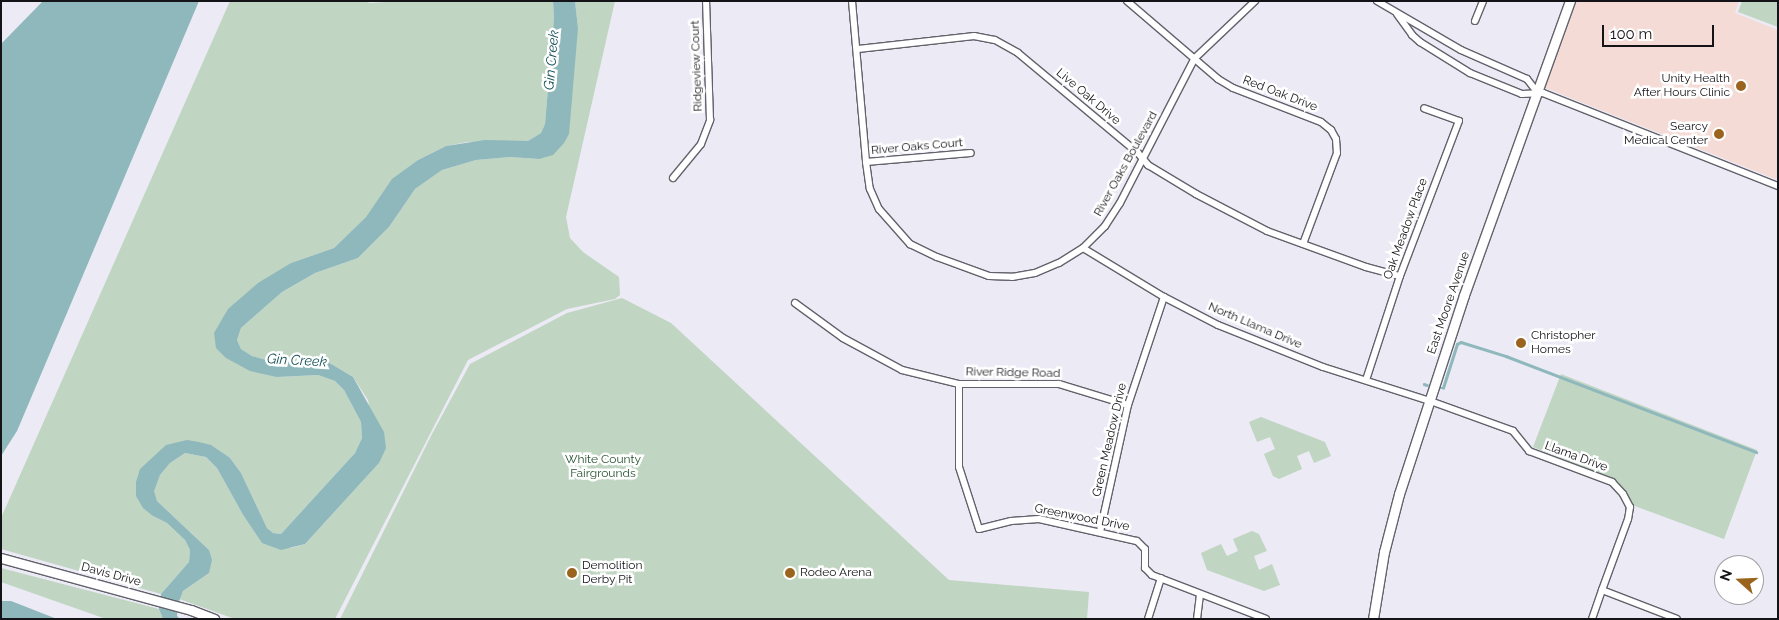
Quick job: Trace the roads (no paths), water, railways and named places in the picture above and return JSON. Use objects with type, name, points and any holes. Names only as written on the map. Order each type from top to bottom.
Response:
[{"type":"street","name":"Ridgeview Court","points":[[673,178],[701,144],[710,120],[706,1]]},
{"type":"street","name":"River Oaks Boulevard","points":[[852,1],[858,49],[866,162],[870,189],[879,209],[910,244],[961,268],[990,276],[1012,277],[1035,273],[1059,263],[1083,248],[1105,226],[1143,159],[1195,58],[1255,1]]},
{"type":"street","name":"Red Oak Drive","points":[[1126,1],[1218,79],[1233,88],[1321,122],[1331,130],[1336,139],[1337,153],[1303,244]]},
{"type":"street","points":[[1377,1],[1476,58],[1527,79],[1537,92]]},
{"type":"street","points":[[1475,21],[1483,1]]},
{"type":"street","name":"East Moore Avenue","points":[[1374,619],[1378,580],[1391,520],[1429,400],[1464,295],[1570,1]]},
{"type":"street","points":[[1397,14],[1412,35],[1420,42],[1462,68],[1522,94],[1537,92],[1778,186]]},
{"type":"street","name":"Live Oak Drive","points":[[858,49],[974,36],[995,40],[1018,53],[1138,152],[1148,165],[1245,220],[1366,267],[1400,276]]},
{"type":"street","name":"Oak Meadow Place","points":[[1366,380],[1400,276],[1458,121],[1424,108]]},
{"type":"street","name":"River Oaks Court","points":[[866,162],[971,153]]},
{"type":"street","name":"North Llama Drive","points":[[1083,248],[1164,297],[1218,325],[1323,367],[1429,400]]},
{"type":"street","name":"Green Meadow Drive","points":[[1100,532],[1128,405],[1164,297]]},
{"type":"street","name":"River Ridge Road","points":[[795,303],[842,338],[891,365],[914,374],[959,384],[1059,384],[1128,405]]},
{"type":"street","name":"Greenwood Drive","points":[[959,384],[960,467],[979,529],[1024,519],[1039,519],[1100,532],[1142,544],[1145,549],[1145,568],[1152,575],[1266,619]]},
{"type":"street","name":"Llama Drive","points":[[1429,400],[1513,431],[1528,452],[1612,482],[1623,494],[1630,507],[1628,518],[1592,619]]},
{"type":"street","name":"Davis Drive","points":[[1,558],[191,610],[214,619]]},
{"type":"street","points":[[1148,619],[1161,578]]},
{"type":"street","points":[[1602,590],[1677,619]]},
{"type":"street","points":[[1197,619],[1200,594]]},
{"type":"water","points":[[43,1],[199,1],[17,431],[1,456],[1,44]]},
{"type":"water","name":"Gin Creek","points":[[553,1],[575,1],[578,28],[569,134],[553,155],[539,159],[510,157],[476,160],[442,170],[415,189],[389,227],[358,258],[315,273],[282,292],[241,328],[237,340],[241,349],[252,356],[273,362],[328,362],[353,377],[384,432],[386,448],[379,463],[305,544],[281,550],[262,543],[242,513],[217,468],[206,457],[185,453],[170,463],[160,475],[154,491],[157,501],[209,550],[212,560],[209,573],[183,591],[178,604],[177,616],[180,619],[163,619],[159,609],[161,594],[189,562],[190,550],[185,540],[167,523],[143,508],[136,496],[136,482],[140,469],[166,445],[187,440],[199,442],[211,445],[230,458],[241,473],[267,528],[273,533],[281,534],[355,453],[362,438],[361,422],[344,390],[335,381],[318,375],[277,377],[250,371],[226,358],[216,348],[214,333],[228,309],[258,283],[291,263],[334,248],[366,217],[392,179],[418,160],[446,146],[485,140],[528,141],[541,133],[545,124],[554,18]]},
{"type":"water","points":[[1,601],[11,601],[57,619],[1,619]]},
{"type":"waterway","points":[[1438,388],[1443,388],[1457,344],[1461,342],[1506,356],[1756,452]]},
{"type":"place","name":"Unity Health After Hours Clinic","points":[[1741,86]]},
{"type":"place","name":"Searcy Medical Center","points":[[1719,134]]},
{"type":"place","name":"Christopher Homes","points":[[1521,343]]},
{"type":"place","name":"Demolition Derby Pit","points":[[572,573]]},
{"type":"place","name":"Rodeo Arena","points":[[790,573]]},
{"type":"park label","name":"White County Fairgrounds","points":[[603,467]]}]
